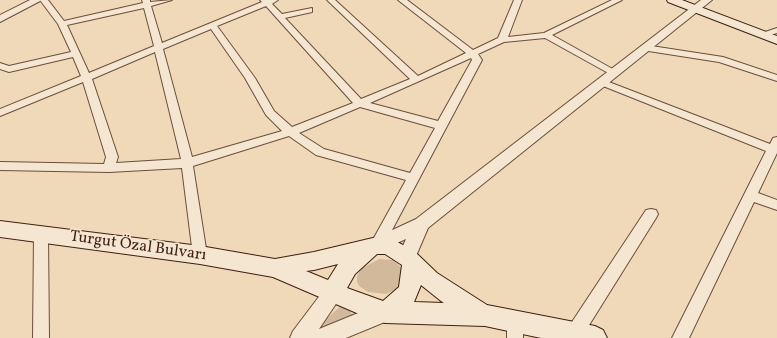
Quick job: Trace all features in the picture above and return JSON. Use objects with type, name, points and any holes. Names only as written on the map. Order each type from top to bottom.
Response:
[{"type":"main road","points":[[672,0],[777,40]]},
{"type":"main road","name":"Turgut Özal Bulvarı","points":[[0,229],[200,255],[275,268],[367,307],[385,312],[485,315]]},
{"type":"main road","points":[[334,292],[342,274],[354,260],[377,245]]},
{"type":"main road","name":"Turgut Özal Bulvarı","points":[[275,268],[314,261],[377,245],[388,246],[409,260],[449,294],[515,330],[585,336]]},
{"type":"main road","points":[[385,312],[401,301],[409,292],[412,278],[409,260]]},
{"type":"street","points":[[0,19],[37,0]]},
{"type":"street","points":[[44,0],[62,24],[87,78],[112,157],[109,168]]},
{"type":"street","points":[[62,24],[146,2],[168,0]]},
{"type":"street","points":[[331,0],[416,79]]},
{"type":"street","points":[[377,245],[477,60],[474,55],[402,0]]},
{"type":"street","points":[[502,40],[518,0]]},
{"type":"street","points":[[0,166],[109,168],[187,163],[290,132],[474,55],[502,40],[546,35],[618,0]]},
{"type":"street","points":[[377,245],[422,224],[707,0]]},
{"type":"street","points":[[0,113],[213,26],[268,1],[280,17],[360,104],[442,126]]},
{"type":"street","points":[[146,2],[185,148],[200,255]]},
{"type":"street","points":[[280,17],[309,10]]},
{"type":"street","points":[[213,26],[250,78],[270,113],[290,132],[320,152],[413,178]]},
{"type":"street","points":[[762,34],[777,30]]},
{"type":"street","points":[[546,35],[614,72]]},
{"type":"street","points":[[645,48],[720,60],[777,78]]},
{"type":"street","points":[[0,66],[9,69],[76,54]]},
{"type":"street","points":[[601,82],[775,145],[749,195],[680,338]]},
{"type":"street","points":[[749,195],[777,205]]},
{"type":"street","points":[[585,336],[651,214]]},
{"type":"street","points":[[409,260],[422,224]]},
{"type":"street","points":[[41,234],[41,338]]},
{"type":"street","points":[[300,338],[334,292]]},
{"type":"street","points":[[322,338],[385,312]]},
{"type":"shaded area","points":[[379,259],[393,260],[403,269],[405,279],[399,288],[386,294],[368,292],[359,286],[357,282],[357,276],[361,269]]},
{"type":"shaded area","points":[[343,304],[354,316],[305,338]]}]
